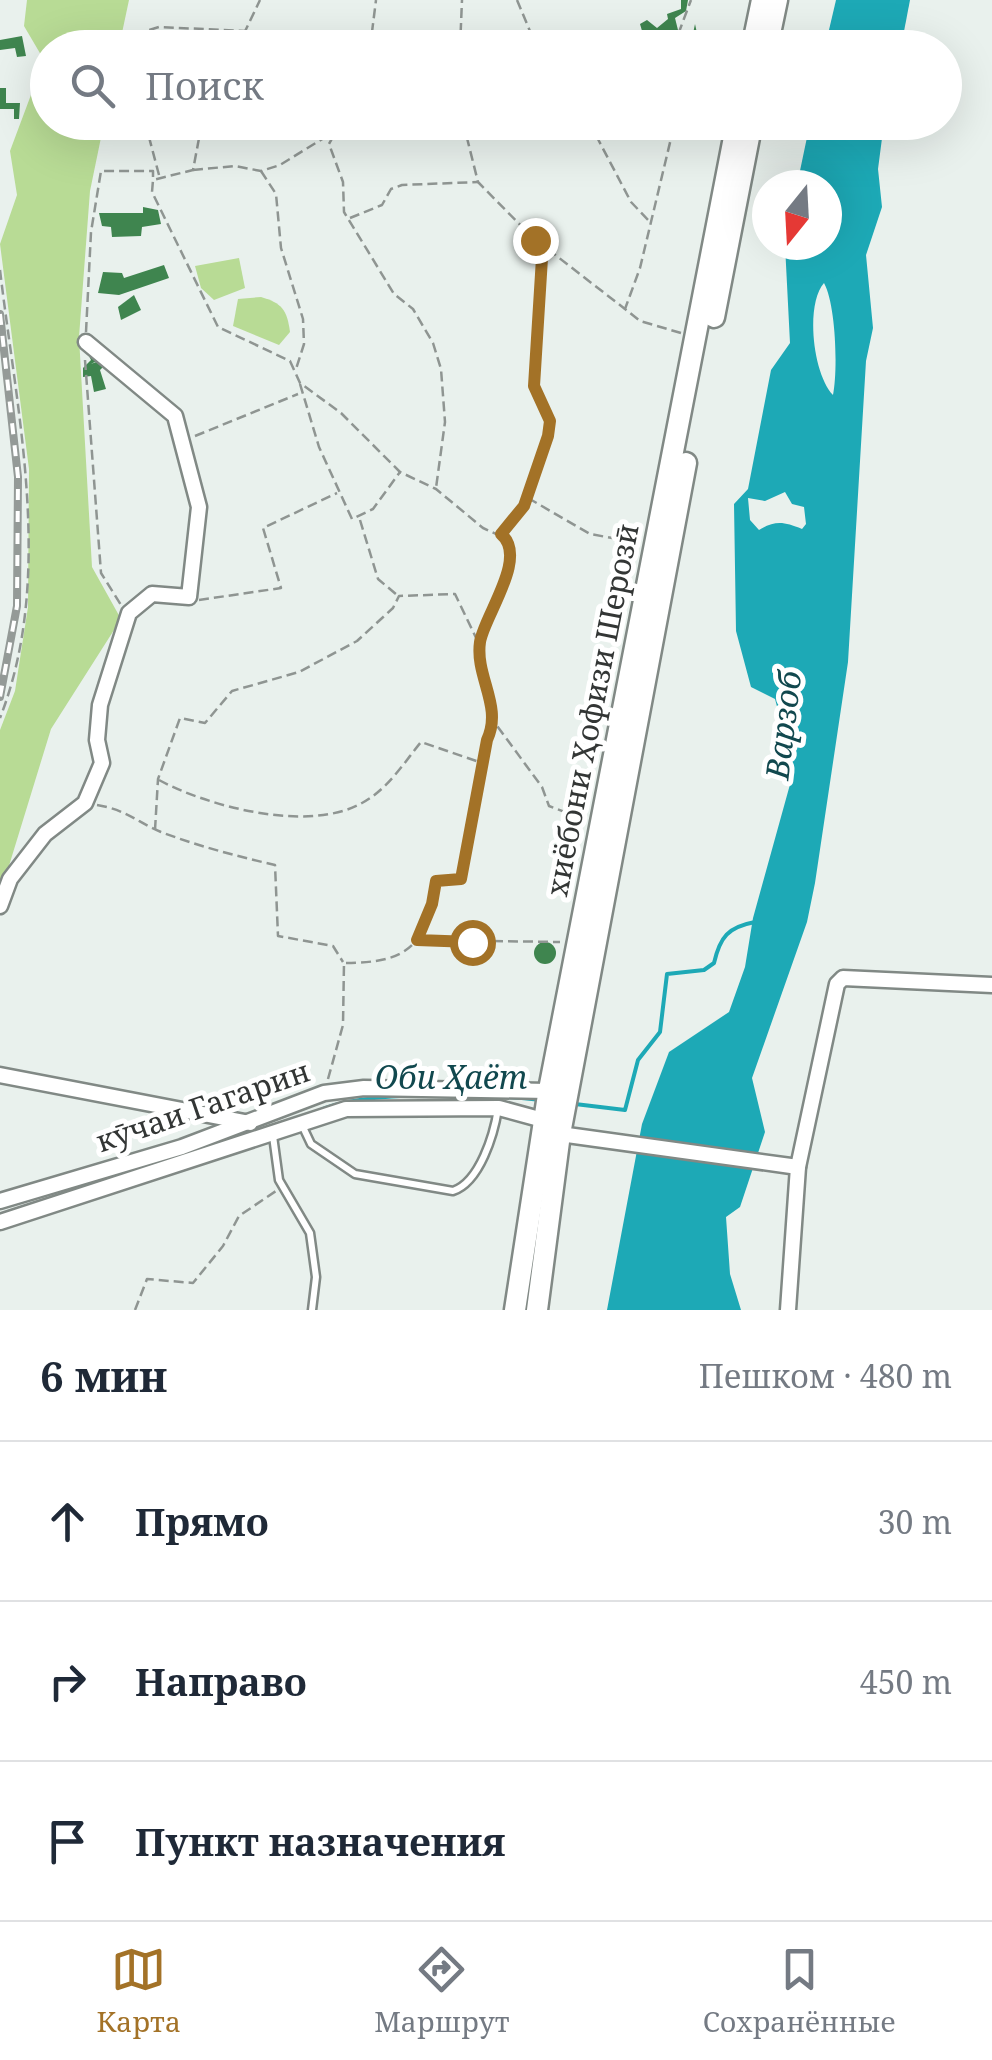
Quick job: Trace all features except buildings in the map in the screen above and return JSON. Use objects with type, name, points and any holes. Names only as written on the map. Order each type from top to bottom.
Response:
[{"type":"main road","points":[[756,30],[762,0]]},
{"type":"main road","points":[[771,30],[777,0]]},
{"type":"main road","name":"хиёбони Ҳофизи Шерозӣ","points":[[538,1310],[547,1240],[554,1110],[578,942],[734,140]]},
{"type":"main road","name":"хиёбони Ҳофизи Шерозӣ","points":[[515,1310],[524,1237],[554,1110],[748,140]]},
{"type":"main road","points":[[524,1237],[547,1240]]},
{"type":"street","points":[[0,906],[10,878],[45,834],[86,803],[102,763],[97,740],[100,706],[129,613],[142,598],[152,594],[189,598],[199,507],[175,416],[86,342]]},
{"type":"street","points":[[788,1310],[798,1167],[837,984],[842,978],[992,985]]},
{"type":"street","points":[[0,1075],[250,1123]]},
{"type":"street","name":"кӯчаи Гагарин","points":[[0,1201],[250,1123],[324,1093],[364,1088],[554,1110]]},
{"type":"street","points":[[0,1222],[346,1108],[554,1110],[586,1139],[798,1167]]},
{"type":"lane","points":[[301,1123],[310,1144],[355,1174],[453,1191],[467,1182],[493,1139],[499,1108]]},
{"type":"lane","points":[[272,1134],[282,1185],[310,1234],[316,1278],[312,1310]]},
{"type":"path","points":[[245,30],[260,0]]},
{"type":"path","points":[[372,30],[376,0]]},
{"type":"path","points":[[460,30],[462,0]]},
{"type":"path","points":[[517,0],[530,30]]},
{"type":"path","points":[[679,30],[690,0]]},
{"type":"path","points":[[149,30],[210,30]]},
{"type":"path","points":[[150,140],[159,177]]},
{"type":"path","points":[[192,170],[199,140]]},
{"type":"path","points":[[321,140],[280,166],[261,171],[236,166],[159,177],[154,180],[155,202],[218,327],[290,361],[338,493],[352,519],[359,519],[388,494],[400,472]]},
{"type":"path","points":[[330,140],[343,182],[348,219],[394,294],[413,309],[433,343],[441,369],[445,422],[436,489]]},
{"type":"path","points":[[468,140],[478,182],[535,240],[572,264],[640,321],[697,337]]},
{"type":"path","points":[[599,140],[632,202],[651,223]]},
{"type":"path","points":[[625,309],[671,140]]},
{"type":"path","points":[[261,171],[276,194],[281,248],[303,319],[304,344],[296,373]]},
{"type":"path","points":[[348,219],[382,205],[391,190],[402,185],[478,182]]},
{"type":"path","points":[[501,534],[527,498],[550,421],[534,386],[542,258],[535,240]]},
{"type":"path","points":[[0,270],[26,476],[26,608],[10,693],[0,718]]},
{"type":"path","points":[[300,383],[342,412],[400,472],[436,489],[483,528],[501,534],[509,551],[507,572],[479,645]]},
{"type":"path","points":[[183,439],[211,433],[300,394]]},
{"type":"path","points":[[189,598],[207,602],[281,588],[263,528],[338,493]]},
{"type":"path","points":[[527,498],[590,534],[655,546]]},
{"type":"path","points":[[359,519],[378,579],[398,596],[456,594],[479,645],[495,723],[542,787],[549,806],[601,823]]},
{"type":"path","points":[[155,830],[158,780],[180,718],[205,723],[232,692],[300,672],[338,653],[380,621],[398,596]]},
{"type":"path","points":[[344,963],[397,957],[417,940],[432,904],[436,881],[461,879],[495,723]]},
{"type":"path","points":[[158,780],[192,798],[292,818],[359,805],[386,787],[422,742],[483,764]]},
{"type":"path","points":[[86,803],[139,816],[155,830],[275,865],[278,936],[333,946],[344,963],[343,1025],[324,1093]]},
{"type":"path","points":[[417,940],[578,942]]},
{"type":"path","points":[[135,1310],[147,1279],[192,1283],[223,1246],[239,1216],[269,1199],[282,1185]]},
{"type":"green space","points":[[27,0],[129,0],[123,30],[30,30],[30,36],[24,26]]},
{"type":"green space","points":[[30,97],[30,140],[100,140],[90,191],[79,337],[92,567],[121,619],[51,729],[0,895],[0,730],[15,691],[28,607],[29,469],[0,244],[17,195],[10,151]]},
{"type":"green space","points":[[239,258],[245,288],[214,300],[201,288],[195,266]]},
{"type":"green space","points":[[261,297],[279,305],[287,318],[290,332],[279,345],[233,326],[238,299]]},
{"type":"water","points":[[836,0],[910,0],[904,30],[829,30]]},
{"type":"water","name":"Варзоб","points":[[806,140],[882,140],[878,169],[882,207],[866,255],[873,328],[866,361],[848,662],[807,922],[752,1078],[765,1132],[740,1207],[726,1217],[730,1274],[741,1310],[607,1310],[642,1124],[669,1052],[729,1012],[745,967],[753,918],[794,770],[775,699],[751,687],[736,631],[734,504],[748,489],[771,370],[790,343],[786,260],[842,260],[842,170],[800,170]],"holes":[[[824,283],[835,338],[833,395],[820,372],[814,339],[815,307]],[[785,492],[792,504],[804,507],[806,524],[802,529],[780,523],[759,530],[750,520],[748,498],[765,501]]]},
{"type":"waterway","name":"Оби Ҳаёт","points":[[575,1104],[625,1110],[638,1060],[660,1032],[667,974],[704,970],[714,963],[727,935],[755,922]]},
{"type":"waterway","points":[[318,1111],[395,1096],[541,1100]]},
{"type":"railway","points":[[0,314],[18,477],[17,606],[0,697]]},
{"type":"route","points":[[472,942],[417,940],[432,904],[436,881],[461,879],[469,852],[487,740],[495,723],[479,645],[507,572],[509,551],[507,539],[501,534],[524,506],[548,436],[550,421],[534,386],[542,258],[535,240]]}]
